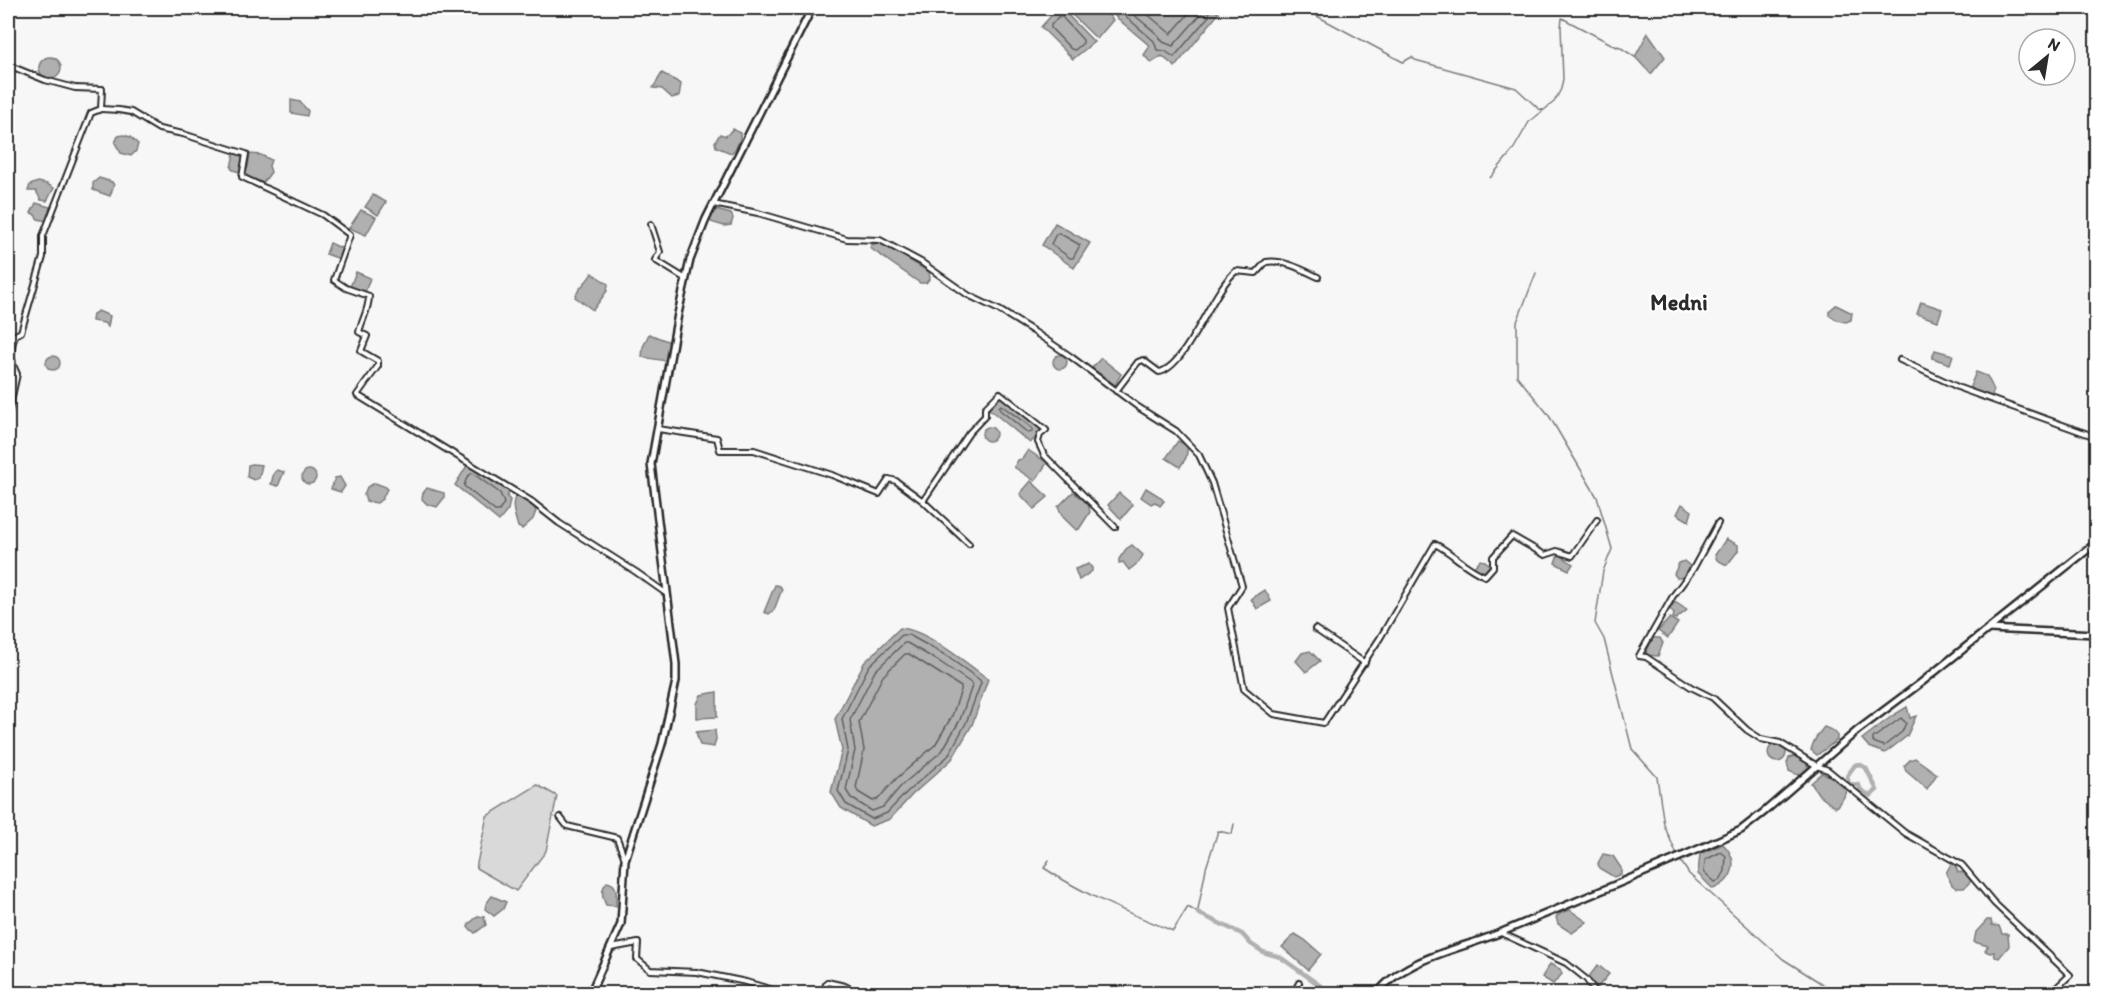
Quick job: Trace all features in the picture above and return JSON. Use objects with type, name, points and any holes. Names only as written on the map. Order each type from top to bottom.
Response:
[{"type":"main road","points":[[590,993],[621,924],[626,860],[662,744],[675,681],[676,664],[651,464],[690,260],[713,204],[812,8]]},
{"type":"main road","points":[[1377,993],[1394,976],[1416,964],[1500,933],[1741,830],[1858,730],[2097,543]]},
{"type":"main road","points":[[1988,629],[2097,634]]},
{"type":"street","points":[[8,65],[45,80],[65,85],[102,88],[101,109]]},
{"type":"street","points":[[8,414],[17,374],[10,365],[11,345],[15,335],[21,332],[39,273],[43,256],[43,236],[91,113],[101,109],[131,112],[159,129],[183,134],[246,154],[242,177],[323,215],[350,235],[334,280],[346,288],[369,296],[369,305],[361,321],[359,332],[367,336],[361,351],[378,361],[378,366],[357,395],[531,501],[559,523],[667,594]]},
{"type":"street","points":[[713,204],[758,213],[847,239],[880,240],[921,262],[968,295],[999,310],[1033,331],[1176,431],[1199,455],[1212,483],[1242,586],[1228,608],[1245,689],[1274,714],[1324,723],[1365,663],[1435,544],[1448,551],[1466,567],[1485,576],[1493,567],[1493,557],[1512,536],[1545,555],[1557,551],[1572,556],[1597,520]]},
{"type":"street","points":[[651,224],[660,252],[655,260],[686,279]]},
{"type":"street","points":[[1116,391],[1138,362],[1143,360],[1159,372],[1168,368],[1189,344],[1218,291],[1236,271],[1256,273],[1266,262],[1271,261],[1318,277]]},
{"type":"street","points":[[1900,360],[1962,389],[2097,438]]},
{"type":"street","points":[[923,501],[969,433],[985,416],[985,408],[1000,393],[1046,430],[1040,435],[1038,442],[1044,454],[1115,526]]},
{"type":"street","points":[[658,429],[717,438],[720,450],[754,450],[832,475],[879,494],[889,479],[896,481],[923,501],[969,544]]},
{"type":"street","points":[[1718,523],[1697,563],[1673,596],[1639,656],[1646,657],[1691,687],[1713,698],[1747,730],[1761,739],[1780,743],[1817,766],[1828,770],[1905,833],[1962,865],[1994,903],[2070,975],[2050,993]]},
{"type":"street","points":[[1315,629],[1365,663]]},
{"type":"street","points":[[560,817],[566,828],[617,838],[626,860]]},
{"type":"street","points":[[1500,933],[1566,963],[1586,979],[1597,993]]},
{"type":"street","points":[[611,948],[638,944],[637,959],[650,970],[697,972],[787,993]]},
{"type":"street","points":[[822,993],[827,982],[861,993]]},
{"type":"street","points":[[1293,993],[1299,983]]},
{"type":"shaded area","points":[[537,785],[557,796],[546,851],[516,891],[476,868],[487,816]]},
{"type":"water","points":[[1058,8],[1061,8],[1094,42],[1073,59],[1041,27]]},
{"type":"water","points":[[1065,8],[1102,8],[1113,20],[1097,39]]},
{"type":"water","points":[[1108,8],[1211,8],[1219,13],[1175,67],[1162,56],[1151,63],[1144,55],[1150,46]]},
{"type":"water","points":[[1648,33],[1665,57],[1651,74],[1635,57]]},
{"type":"water","points":[[50,57],[60,64],[61,68],[54,78],[50,79],[40,72],[39,68],[46,58]]},
{"type":"water","points":[[662,73],[681,84],[679,96],[672,98],[662,89],[653,88]]},
{"type":"water","points":[[291,100],[300,102],[308,111],[307,116],[291,113]]},
{"type":"water","points":[[733,129],[740,135],[733,151],[731,153],[716,147],[715,142],[720,134],[726,136]]},
{"type":"water","points":[[124,135],[138,144],[131,156],[121,153],[115,143],[118,136]]},
{"type":"water","points":[[234,153],[244,155],[240,172],[231,168]]},
{"type":"water","points":[[250,154],[261,155],[271,160],[269,166],[271,172],[263,183],[244,175]]},
{"type":"water","points":[[99,178],[112,182],[114,185],[110,196],[93,190],[93,183]]},
{"type":"water","points":[[38,182],[54,188],[47,201],[41,200],[36,191],[28,191],[30,185]]},
{"type":"water","points":[[373,195],[386,202],[378,215],[365,207]]},
{"type":"water","points":[[36,203],[50,207],[47,221],[38,219],[31,213]]},
{"type":"water","points":[[361,210],[376,217],[366,235],[349,228]]},
{"type":"water","points":[[716,210],[731,214],[733,218],[731,225],[724,226],[711,222],[710,217]]},
{"type":"water","points":[[1055,223],[1090,243],[1074,268],[1042,245]]},
{"type":"water","points":[[880,242],[929,272],[930,278],[926,283],[920,283],[870,248],[871,245]]},
{"type":"water","points":[[330,243],[343,249],[340,259],[326,254]]},
{"type":"water","points":[[356,272],[370,278],[365,292],[350,287]]},
{"type":"water","points":[[592,273],[608,284],[607,291],[593,310],[575,297]]},
{"type":"water","points":[[1921,302],[1942,309],[1938,321],[1917,314]]},
{"type":"water","points":[[1836,305],[1852,313],[1851,320],[1846,322],[1837,320],[1829,315],[1829,311]]},
{"type":"water","points":[[98,311],[110,316],[108,327],[104,323],[92,321],[93,314]]},
{"type":"water","points":[[649,334],[670,342],[666,361],[642,357],[643,347]]},
{"type":"water","points":[[1935,350],[1953,355],[1950,364],[1932,358]]},
{"type":"water","points":[[1060,355],[1065,357],[1067,362],[1065,367],[1060,369],[1055,367],[1053,362],[1055,357]]},
{"type":"water","points":[[53,356],[58,358],[60,363],[58,368],[53,370],[48,368],[46,363],[48,358]]},
{"type":"water","points":[[1101,358],[1121,374],[1115,385],[1092,368]]},
{"type":"water","points":[[1976,372],[1987,376],[1994,390],[1991,398],[1969,389]]},
{"type":"water","points":[[1001,395],[1044,430],[1030,443],[989,409]]},
{"type":"water","points":[[986,427],[992,427],[996,434],[992,441],[986,441],[982,437],[982,431]]},
{"type":"water","points":[[1178,441],[1188,446],[1186,458],[1180,467],[1166,458]]},
{"type":"water","points":[[1028,450],[1047,463],[1035,481],[1014,467]]},
{"type":"water","points":[[468,464],[509,491],[508,510],[499,521],[455,485]]},
{"type":"water","points":[[248,465],[262,465],[259,478],[254,480],[247,477]]},
{"type":"water","points":[[277,470],[284,472],[278,486],[271,484]]},
{"type":"water","points":[[306,470],[312,470],[316,477],[312,484],[306,484],[302,480],[302,474]]},
{"type":"water","points":[[340,477],[345,486],[341,492],[331,489],[335,478]]},
{"type":"water","points":[[1031,481],[1048,497],[1034,509],[1020,494]]},
{"type":"water","points":[[375,483],[387,489],[382,499],[377,503],[366,501],[364,495],[367,487]]},
{"type":"water","points":[[427,488],[444,493],[444,498],[437,507],[427,504],[422,499]]},
{"type":"water","points":[[1146,488],[1164,501],[1160,506],[1155,502],[1151,504],[1141,497]]},
{"type":"water","points":[[1073,492],[1088,503],[1090,512],[1076,530],[1063,517],[1058,507]]},
{"type":"water","points":[[1119,493],[1133,505],[1121,519],[1108,505]]},
{"type":"water","points":[[517,495],[532,504],[536,511],[533,519],[522,529],[518,527],[514,511]]},
{"type":"water","points":[[1682,504],[1692,511],[1689,521],[1677,514]]},
{"type":"water","points":[[1726,539],[1738,545],[1738,551],[1727,565],[1717,560],[1715,555]]},
{"type":"water","points":[[1132,545],[1143,555],[1139,562],[1129,570],[1123,562],[1119,563],[1119,559]]},
{"type":"water","points":[[1560,555],[1573,564],[1569,570],[1555,563]]},
{"type":"water","points":[[1480,560],[1490,565],[1485,574],[1473,568]]},
{"type":"water","points":[[1684,561],[1690,566],[1686,577],[1677,578],[1674,574],[1679,563]]},
{"type":"water","points":[[1089,564],[1092,571],[1079,580],[1075,569]]},
{"type":"water","points":[[775,585],[782,589],[774,610],[769,614],[764,612]]},
{"type":"water","points":[[1265,590],[1271,601],[1257,609],[1251,599]]},
{"type":"water","points":[[1675,602],[1687,610],[1676,619],[1673,618],[1674,614],[1670,609]]},
{"type":"water","points":[[1670,618],[1678,623],[1668,638],[1658,631]]},
{"type":"water","points":[[900,628],[921,634],[934,641],[988,679],[972,725],[952,759],[912,795],[890,819],[871,826],[841,808],[831,792],[842,750],[835,719],[864,663]]},
{"type":"water","points":[[1653,638],[1660,638],[1663,643],[1658,656],[1645,655]]},
{"type":"water","points":[[1310,651],[1320,661],[1306,672],[1296,661],[1302,653]]},
{"type":"water","points":[[717,692],[717,717],[697,718],[697,704],[701,695]]},
{"type":"water","points":[[1907,707],[1910,718],[1916,716],[1907,736],[1885,753],[1869,747],[1862,739],[1892,716]]},
{"type":"water","points":[[1824,727],[1834,731],[1837,740],[1817,755],[1811,750]]},
{"type":"water","points":[[715,730],[714,747],[700,745],[696,732]]},
{"type":"water","points":[[1777,744],[1783,747],[1786,753],[1783,759],[1777,762],[1771,759],[1768,753],[1771,747]]},
{"type":"water","points":[[1796,755],[1806,762],[1809,769],[1800,776],[1789,771],[1787,763],[1789,758]]},
{"type":"water","points":[[1915,758],[1937,774],[1927,789],[1906,771],[1904,766]]},
{"type":"water","points":[[1822,773],[1835,778],[1846,790],[1844,797],[1836,807],[1819,795],[1811,783]]},
{"type":"water","points":[[1723,844],[1732,857],[1732,870],[1726,881],[1713,889],[1698,874],[1700,854]]},
{"type":"water","points":[[1603,854],[1613,856],[1621,868],[1621,874],[1614,877],[1599,868],[1598,863]]},
{"type":"water","points":[[1954,863],[1958,872],[1966,873],[1971,881],[1964,888],[1956,888],[1952,885],[1946,873]]},
{"type":"water","points":[[607,882],[615,888],[616,906],[606,905],[603,899],[602,893]]},
{"type":"water","points":[[492,896],[506,902],[503,909],[494,916],[485,909]]},
{"type":"water","points":[[1570,910],[1587,922],[1572,933],[1558,924],[1556,917]]},
{"type":"water","points":[[478,916],[484,917],[486,925],[475,933],[468,927]]},
{"type":"water","points":[[1987,920],[1991,920],[1992,925],[1999,926],[2002,934],[2008,934],[2009,946],[1999,958],[1995,957],[1994,952],[1985,951],[1988,946],[1974,942],[1976,932]]},
{"type":"water","points":[[1295,934],[1321,954],[1308,970],[1282,947]]},
{"type":"water","points":[[1550,964],[1560,969],[1562,974],[1553,984],[1542,977]]},
{"type":"water","points":[[1598,965],[1609,974],[1598,987],[1587,979]]},
{"type":"waterway","points":[[1302,8],[1403,62],[1412,57],[1415,60],[1516,88],[1543,110]]},
{"type":"waterway","points":[[1490,178],[1513,150],[1529,122],[1554,102],[1561,89],[1563,79],[1562,18],[1635,57]]},
{"type":"waterway","points":[[1536,273],[1517,322],[1517,376],[1548,414],[1597,497],[1612,549],[1603,571],[1595,623],[1604,639],[1632,749],[1657,777],[1664,825],[1677,855]]},
{"type":"waterway","points":[[1859,764],[1866,768],[1877,790],[1870,796],[1860,789],[1859,785],[1849,784],[1847,776],[1855,765],[1859,764]]},
{"type":"waterway","points":[[1201,916],[1198,910],[1206,868],[1218,831],[1232,834],[1234,824]]},
{"type":"waterway","points":[[1049,860],[1044,868],[1075,887],[1173,931],[1188,907],[1198,913]]},
{"type":"waterway","points":[[1680,860],[1689,874],[1783,959],[1827,987],[1829,994]]},
{"type":"waterway","points":[[1198,913],[1242,934],[1251,944],[1263,952],[1280,957],[1332,994]]},
{"type":"district","name":"Medni","points":[[1679,302]]}]
